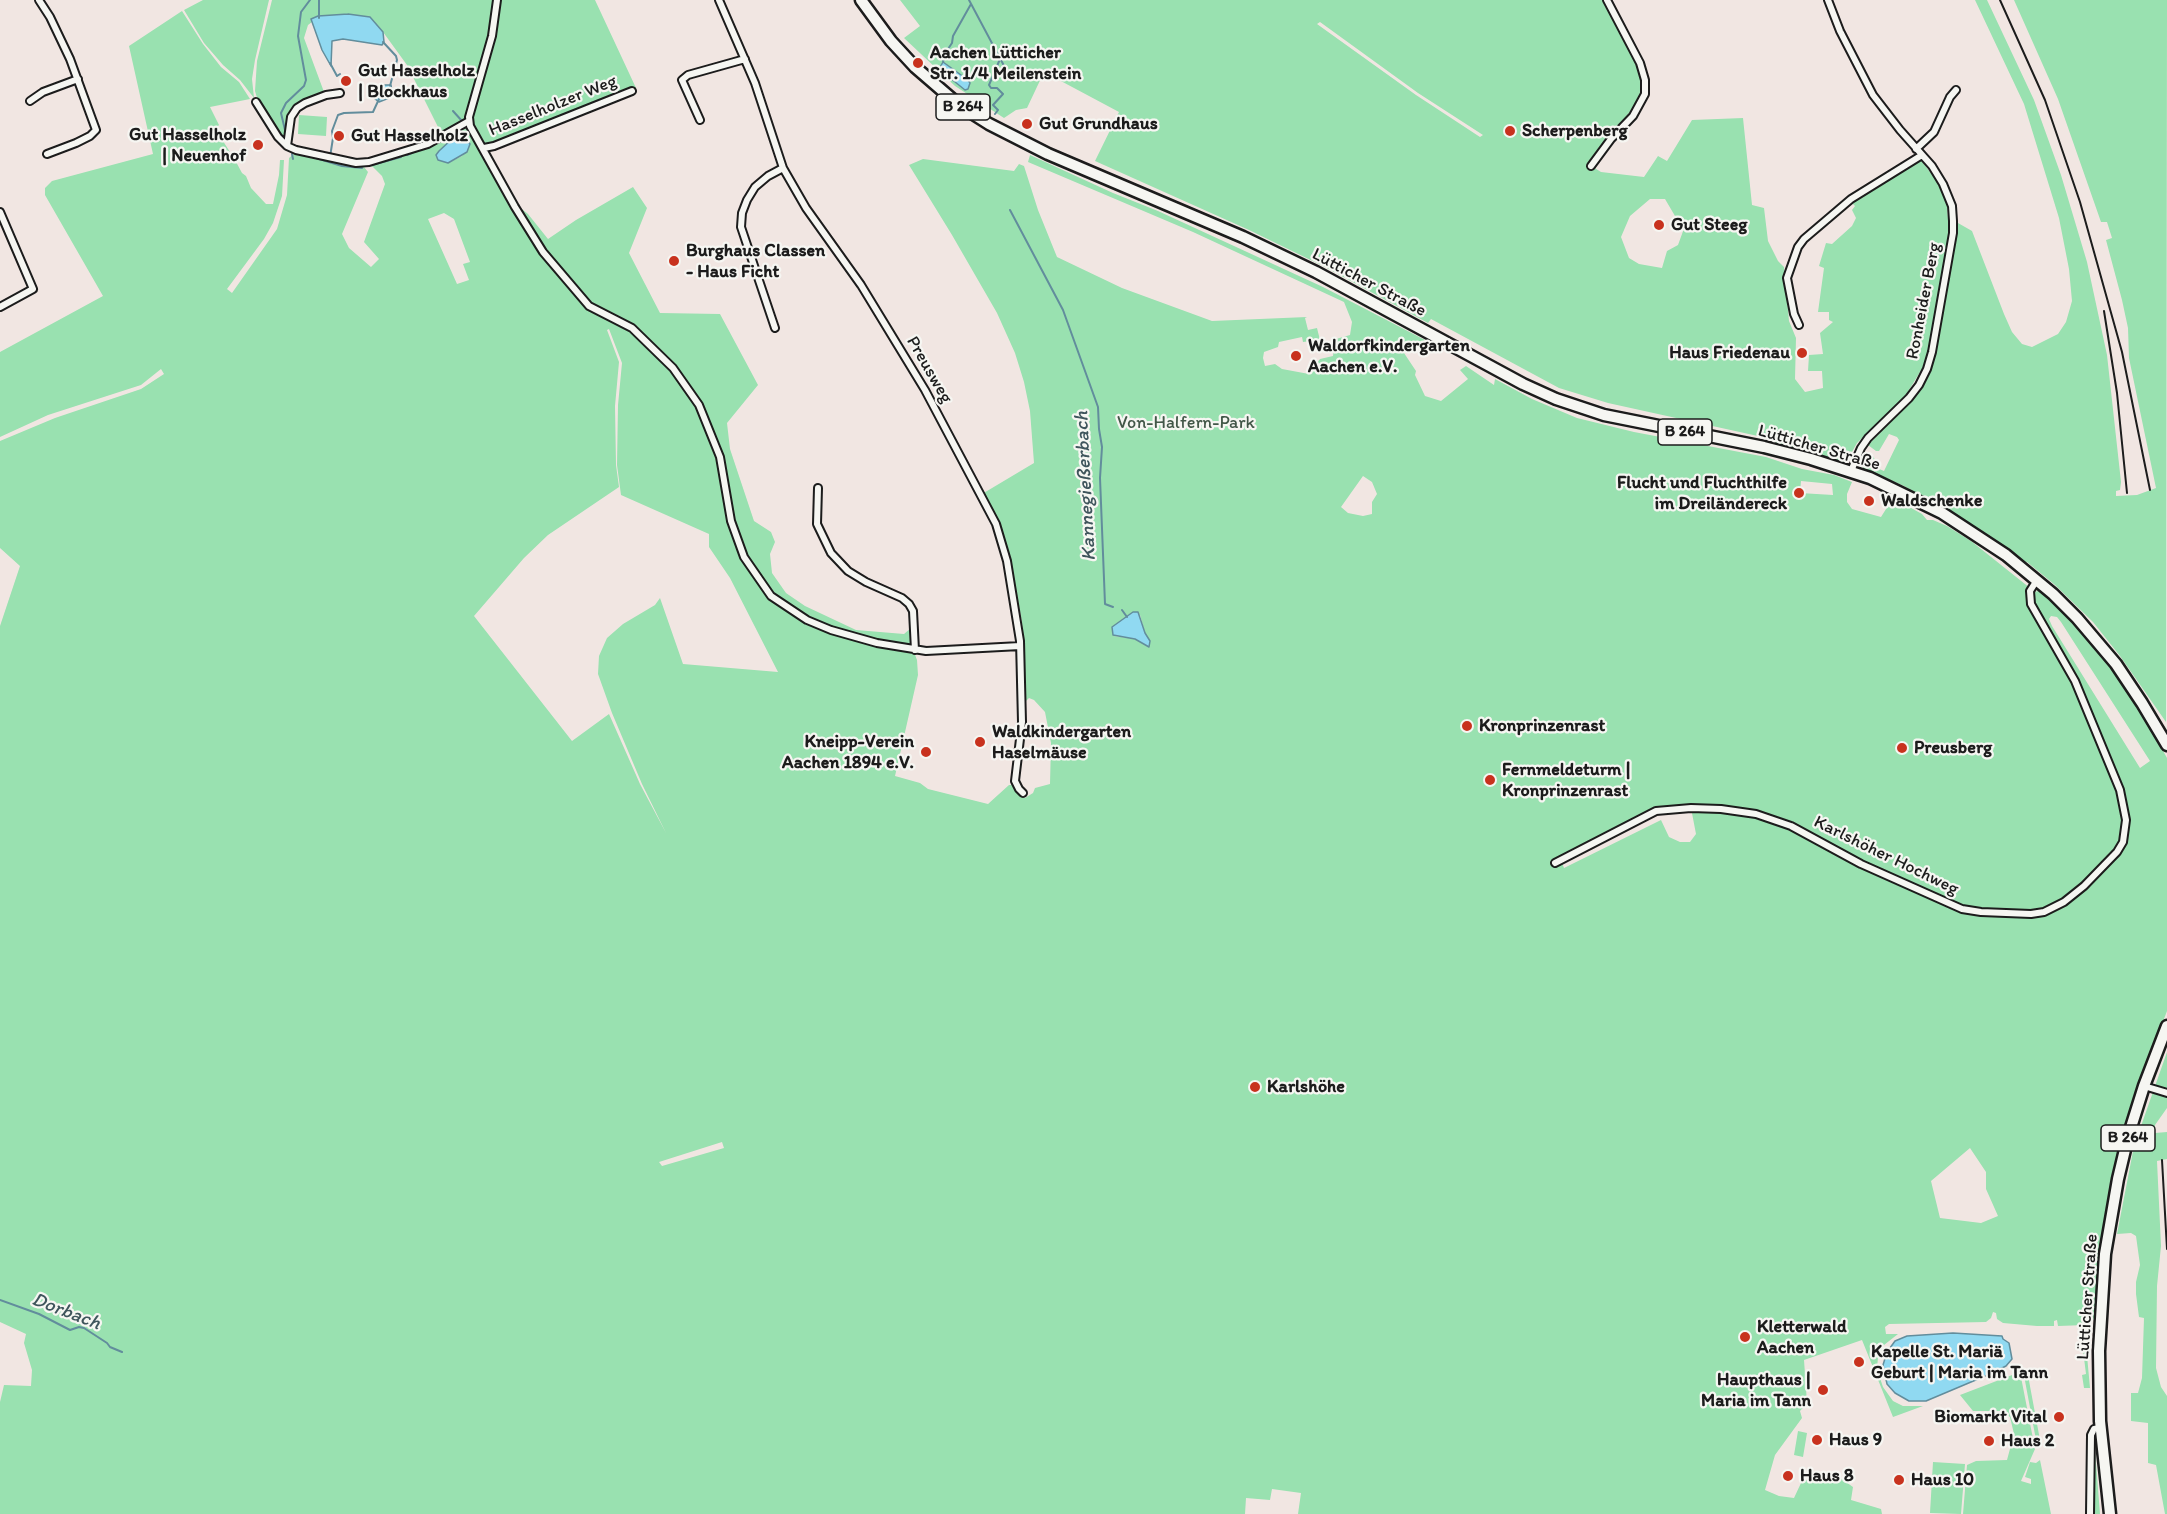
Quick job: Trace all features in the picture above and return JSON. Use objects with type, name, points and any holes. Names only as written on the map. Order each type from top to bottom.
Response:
[{"type":"main road","name":"Lütticher Straße","points":[[861,0],[891,41],[915,67],[952,99],[989,124],[1048,154],[1243,237],[1316,272],[1530,388],[1604,416],[1764,447],[1851,471],[1895,489],[1942,513],[2006,555],[2037,580],[2077,618],[2102,646],[2163,730],[2167,745]]},
{"type":"main road","name":"Lütticher Straße","points":[[2110,1514],[2100,1428],[2099,1351],[2105,1254],[2128,1137],[2144,1086],[2167,1026]]},
{"type":"street","points":[[39,0],[50,17],[78,79],[96,130],[76,143],[47,154]]},
{"type":"street","name":"Hasselholzer Weg","points":[[497,0],[492,36],[469,121],[514,207],[543,252],[589,306],[632,328],[673,368],[699,405],[720,457],[731,520],[744,558],[771,596],[794,613],[831,630],[877,643],[915,650],[947,651],[1020,646]]},
{"type":"street","name":"Preusweg","points":[[719,0],[745,59],[783,168],[806,208],[861,285],[925,390],[996,524],[1007,561],[1020,646],[1022,722],[1015,781],[1023,793]]},
{"type":"street","points":[[1591,166],[1611,139],[1633,116],[1645,94],[1645,80],[1640,63],[1607,0]]},
{"type":"street","name":"Ronheider Berg","points":[[1828,0],[1848,49],[1874,95],[1932,166],[1945,188],[1952,206],[1953,220],[1953,232],[1932,352],[1919,385],[1909,398],[1868,438],[1851,471]]},
{"type":"street","points":[[700,120],[682,80],[688,75],[745,59]]},
{"type":"street","points":[[30,101],[43,92],[78,79]]},
{"type":"street","points":[[1916,149],[1934,132],[1950,97],[1956,90]]},
{"type":"street","name":"Hasselholzer Weg","points":[[484,148],[632,91]]},
{"type":"street","points":[[287,146],[291,117],[297,108],[326,95],[340,93]]},
{"type":"street","points":[[256,102],[278,137],[287,146],[343,161],[369,162],[428,144],[469,121]]},
{"type":"street","points":[[1799,325],[1794,314],[1787,278],[1798,247],[1804,239],[1851,199],[1922,155]]},
{"type":"street","points":[[775,328],[741,227],[744,207],[754,187],[783,168]]},
{"type":"street","points":[[0,216],[33,289],[0,307]]},
{"type":"street","points":[[818,488],[817,524],[831,553],[848,571],[902,598],[909,604],[913,611],[915,650]]},
{"type":"street","name":"Karlshöher Hochweg","points":[[1555,863],[1656,811],[1691,807],[1721,809],[1756,814],[1791,826],[1861,864],[1962,909],[2031,914],[2044,912],[2064,902],[2084,886],[2117,852],[2123,842],[2126,820],[2120,790],[2075,681],[2031,604],[2030,591],[2037,580]]},
{"type":"street","points":[[2144,1086],[2167,1094]]},
{"type":"street","points":[[2090,1514],[2091,1435],[2094,1429],[2100,1428]]},
{"type":"green space","points":[[203,0],[269,0],[252,79],[254,98],[204,43],[184,10]]},
{"type":"green space","points":[[272,0],[495,0],[492,31],[466,121],[442,135],[407,65],[383,32],[370,17],[348,14],[311,19],[312,22],[308,25],[304,38],[324,92],[307,99],[293,112],[284,141],[258,101],[255,91],[257,61]]},
{"type":"green space","points":[[499,0],[595,0],[636,88],[491,146],[486,146],[472,120],[497,28]]},
{"type":"green space","points":[[900,0],[1604,0],[1638,64],[1642,86],[1633,108],[1588,164],[1601,172],[1644,177],[1658,156],[1667,161],[1692,120],[1743,118],[1752,205],[1764,208],[1768,241],[1778,261],[1784,267],[1789,321],[1796,338],[1795,379],[1805,392],[1823,388],[1822,371],[1808,371],[1809,355],[1823,354],[1820,333],[1833,322],[1829,320],[1829,312],[1818,312],[1824,268],[1819,266],[1826,243],[1832,244],[1852,226],[1856,218],[1852,210],[1855,206],[1851,202],[1920,159],[1940,185],[1945,196],[1949,233],[1928,352],[1923,367],[1906,395],[1857,443],[1847,461],[1842,462],[1775,445],[1776,440],[1608,403],[1559,388],[1431,319],[1428,323],[1325,267],[1095,161],[1119,112],[1044,72],[1027,108],[1016,110],[1004,118],[955,86],[904,38],[920,26]],"holes":[[[1320,22],[1418,93],[1483,135],[1480,137],[1416,95],[1317,24]],[[1650,199],[1665,199],[1675,216],[1686,223],[1678,245],[1667,251],[1662,268],[1639,264],[1629,258],[1621,237],[1630,216]]]},
{"type":"green space","points":[[1975,0],[1987,0],[2034,100],[2061,175],[2087,262],[2107,355],[2121,482],[2116,496],[2137,495],[2156,488],[2129,358],[2128,328],[2106,240],[2112,238],[2107,222],[2101,222],[2058,99],[2014,0],[2167,0],[2166,722],[2093,622],[2055,585],[2027,562],[2025,563],[1986,536],[1904,486],[1864,469],[1860,462],[1862,455],[1868,454],[1875,460],[1872,466],[1884,471],[1899,440],[1889,434],[1879,451],[1868,445],[1912,400],[1930,370],[1939,337],[1958,223],[1972,231],[2004,314],[2012,332],[2022,344],[2032,347],[2058,334],[2066,322],[2072,301],[2069,269],[2059,218],[2024,104]]},
{"type":"green space","name":"Von-Halfern-Park","points":[[182,11],[203,44],[221,67],[239,82],[250,99],[210,107],[219,125],[217,127],[223,141],[246,176],[251,188],[266,204],[273,204],[280,160],[284,160],[282,196],[273,223],[227,289],[232,293],[277,229],[287,195],[289,158],[296,152],[342,164],[364,167],[368,172],[342,234],[349,248],[371,267],[379,259],[364,242],[385,184],[382,176],[368,165],[458,130],[466,129],[471,132],[511,209],[518,206],[528,214],[548,239],[633,187],[647,208],[629,253],[660,313],[720,314],[758,385],[727,423],[730,449],[754,521],[771,532],[775,542],[770,554],[772,573],[786,593],[805,606],[856,630],[904,634],[911,628],[912,647],[917,660],[918,675],[895,776],[920,783],[928,789],[988,804],[1009,785],[1012,785],[1025,798],[1033,793],[1035,788],[1050,784],[1051,743],[1045,712],[1034,700],[1029,698],[1026,701],[1022,622],[1009,553],[997,522],[982,494],[1034,463],[1030,411],[1024,382],[1015,353],[997,313],[909,165],[923,159],[1014,171],[1019,164],[1024,166],[1038,210],[1057,257],[1122,288],[1212,321],[1307,317],[1305,318],[1308,330],[1317,328],[1320,340],[1303,342],[1302,337],[1279,342],[1278,347],[1264,352],[1265,366],[1275,364],[1282,369],[1309,374],[1320,359],[1333,356],[1334,347],[1337,346],[1336,339],[1350,335],[1352,322],[1344,302],[1193,232],[1028,162],[1030,155],[1323,287],[1425,340],[1416,346],[1400,347],[1416,371],[1415,375],[1425,396],[1441,401],[1468,379],[1460,370],[1466,366],[1494,385],[1495,379],[1532,399],[1577,418],[1634,432],[1766,457],[1802,469],[1834,475],[1852,482],[1847,494],[1847,502],[1852,509],[1881,517],[1893,498],[1922,514],[1927,520],[1947,526],[1971,541],[2035,592],[2041,590],[2070,619],[2107,661],[2127,689],[2167,758],[2167,1011],[2118,1152],[2102,1235],[2094,1319],[2086,1325],[2058,1326],[2057,1320],[2054,1321],[2054,1326],[2037,1326],[2003,1323],[1993,1312],[1991,1318],[1986,1322],[1889,1324],[1885,1327],[1886,1334],[1898,1334],[1884,1345],[1878,1357],[1877,1369],[1883,1387],[1893,1401],[1903,1406],[1923,1406],[1893,1417],[1862,1340],[1804,1360],[1807,1403],[1800,1411],[1802,1418],[1775,1455],[1765,1490],[1779,1496],[1794,1498],[1801,1483],[1812,1477],[1836,1475],[1853,1487],[1851,1500],[1881,1509],[1882,1514],[1298,1514],[1301,1493],[1272,1489],[1270,1500],[1246,1498],[1245,1514],[0,1514],[0,1402],[4,1385],[31,1386],[32,1370],[24,1343],[26,1334],[0,1322],[0,626],[20,566],[0,548],[0,441],[55,418],[141,389],[164,374],[161,369],[141,385],[48,415],[0,437],[0,352],[103,296],[45,195],[45,188],[52,181],[153,154],[129,46]],"holes":[[[457,137],[466,137],[470,144],[462,156],[448,163],[437,153]],[[444,213],[454,219],[470,262],[463,264],[469,280],[457,284],[428,219]],[[609,329],[622,363],[618,405],[617,465],[621,495],[709,534],[709,547],[730,578],[778,672],[683,664],[660,598],[655,605],[623,624],[607,638],[599,656],[598,674],[642,784],[666,833],[640,784],[609,714],[572,741],[474,616],[524,558],[548,535],[619,487],[616,465],[615,406],[619,362],[607,330]],[[675,367],[702,404],[722,456],[733,521],[727,522],[716,458],[698,406],[671,369]],[[1363,476],[1372,482],[1377,494],[1372,502],[1372,514],[1363,516],[1348,513],[1341,507]],[[1801,481],[1832,484],[1833,495],[1800,493]],[[1133,612],[1140,615],[1150,641],[1114,636],[1115,625]],[[2051,616],[2057,617],[2150,761],[2140,768],[2049,619]],[[1691,808],[1696,834],[1690,842],[1680,842],[1669,837],[1661,820],[1564,868],[1561,860],[1666,809]],[[722,1142],[724,1148],[662,1166],[659,1162]],[[1970,1148],[1986,1172],[1986,1189],[1998,1216],[1981,1223],[1940,1218],[1931,1181]]]},
{"type":"green space","points":[[299,115],[327,117],[326,136],[298,134]]},
{"type":"green space","points":[[2167,1052],[2167,1108],[2155,1125],[2155,1133],[2167,1132],[2167,1159],[2157,1161],[2161,1246],[2157,1286],[2156,1368],[2161,1387],[2167,1396],[2167,1514],[2165,1514],[2156,1465],[2148,1463],[2148,1423],[2131,1421],[2131,1393],[2138,1393],[2142,1378],[2144,1318],[2139,1317],[2136,1294],[2140,1265],[2136,1236],[2131,1233],[2117,1234],[2134,1146]]},
{"type":"green space","points":[[2081,1334],[2085,1334],[2090,1388],[2084,1388],[2082,1375],[2086,1374]]},
{"type":"green space","points":[[2023,1370],[2027,1370],[2040,1440],[2036,1440]]},
{"type":"green space","points":[[2020,1372],[2035,1449],[2021,1481],[2031,1484],[2031,1479],[2025,1477],[2030,1462],[2036,1463],[2040,1460],[2051,1514],[1963,1514],[1967,1465],[1976,1461],[2007,1460],[2014,1434],[2010,1417],[2001,1411],[1973,1411],[1960,1395]]},
{"type":"green space","points":[[1798,1431],[1807,1433],[1803,1457],[1794,1455]]},
{"type":"green space","points":[[2094,1438],[2100,1514],[2091,1514],[2092,1441]]},
{"type":"green space","points":[[1933,1462],[1965,1464],[1961,1514],[1930,1513]]},
{"type":"water","points":[[348,14],[370,17],[383,32],[384,42],[382,45],[343,39],[332,41],[331,66],[322,50],[311,19],[318,16]]},
{"type":"water","points":[[943,62],[968,80],[970,83],[968,89],[965,90],[939,69]]},
{"type":"water","points":[[383,85],[391,85],[392,92],[389,98],[379,102],[371,96],[370,90]]},
{"type":"water","points":[[463,135],[470,144],[467,152],[448,163],[438,160],[436,155],[439,151],[452,139]]},
{"type":"water","points":[[1133,612],[1138,612],[1150,641],[1149,647],[1135,639],[1113,635],[1112,627]]},
{"type":"water","points":[[1953,1333],[2002,1336],[2009,1343],[2012,1359],[2006,1366],[1990,1374],[1926,1401],[1909,1401],[1895,1393],[1887,1384],[1883,1365],[1887,1352],[1895,1341],[1907,1336]]},
{"type":"waterway","points":[[285,130],[281,113],[286,103],[304,86],[306,80],[298,36],[301,12],[310,0]]},
{"type":"waterway","points":[[319,0],[319,18]]},
{"type":"waterway","name":"Kannegießerbach","points":[[969,0],[1010,77]]},
{"type":"waterway","points":[[943,62],[953,36],[971,4]]},
{"type":"waterway","points":[[383,42],[397,60],[390,86]]},
{"type":"waterway","points":[[995,114],[998,110],[993,105],[1003,94],[997,88],[991,88],[989,85],[1000,59]]},
{"type":"waterway","points":[[330,63],[337,76],[340,74]]},
{"type":"waterway","points":[[330,157],[332,131],[338,115],[373,112],[379,99]]},
{"type":"waterway","points":[[453,111],[462,121]]},
{"type":"waterway","points":[[407,155],[460,132]]},
{"type":"waterway","points":[[292,154],[293,159]]},
{"type":"waterway","points":[[306,155],[342,166],[362,168]]},
{"type":"waterway","points":[[372,165],[401,157]]},
{"type":"waterway","name":"Kannegießerbach","points":[[1010,210],[1063,310],[1098,407],[1102,447],[1100,478],[1105,604],[1113,607]]},
{"type":"waterway","points":[[1122,610],[1127,617]]},
{"type":"waterway","name":"Dorbach","points":[[0,1300],[39,1314],[70,1330],[84,1328],[110,1347],[122,1352]]},
{"type":"railway","points":[[2000,0],[2045,100],[2080,202],[2122,352],[2150,490]]},
{"type":"railway","points":[[2104,311],[2117,393],[2127,493]]},
{"type":"railway","points":[[2162,1160],[2167,1249]]},
{"type":"place","name":"Aachen Lütticher Str. 1/4 Meilenstein","points":[[918,63]]},
{"type":"place","name":"Gut Hasselholz | Blockhaus","points":[[346,81]]},
{"type":"place","name":"Gut Grundhaus","points":[[1027,124]]},
{"type":"place","name":"Scherpenberg","points":[[1510,131]]},
{"type":"place","name":"Gut Hasselholz","points":[[339,136]]},
{"type":"place","name":"Gut Hasselholz | Neuenhof","points":[[258,145]]},
{"type":"place","name":"Gut Steeg","points":[[1659,225]]},
{"type":"place","name":"Burghaus Classen - Haus Ficht","points":[[674,261]]},
{"type":"place","name":"Haus Friedenau","points":[[1802,353]]},
{"type":"place","name":"Waldorfkindergarten Aachen e.V.","points":[[1296,356]]},
{"type":"place","name":"Flucht und Fluchthilfe im Dreiländereck","points":[[1799,493]]},
{"type":"place","name":"Waldschenke","points":[[1869,501]]},
{"type":"place","name":"Kronprinzenrast","points":[[1467,726]]},
{"type":"place","name":"Waldkindergarten Haselmäuse","points":[[980,742]]},
{"type":"place","name":"Preusberg","points":[[1902,748]]},
{"type":"place","name":"Kneipp-Verein Aachen 1894 e.V.","points":[[926,752]]},
{"type":"place","name":"Fernmeldeturm | Kronprinzenrast","points":[[1490,780]]},
{"type":"place","name":"Karlshöhe","points":[[1255,1087]]},
{"type":"place","name":"Kletterwald Aachen","points":[[1745,1337]]},
{"type":"place","name":"Kapelle St. Mariä Geburt | Maria im Tann","points":[[1859,1362]]},
{"type":"place","name":"Haupthaus | Maria im Tann","points":[[1823,1390]]},
{"type":"place","name":"Biomarkt Vital","points":[[2059,1417]]},
{"type":"place","name":"Haus 9","points":[[1817,1440]]},
{"type":"place","name":"Haus 2","points":[[1989,1441]]},
{"type":"place","name":"Haus 8","points":[[1788,1476]]},
{"type":"place","name":"Haus 10","points":[[1899,1480]]}]
